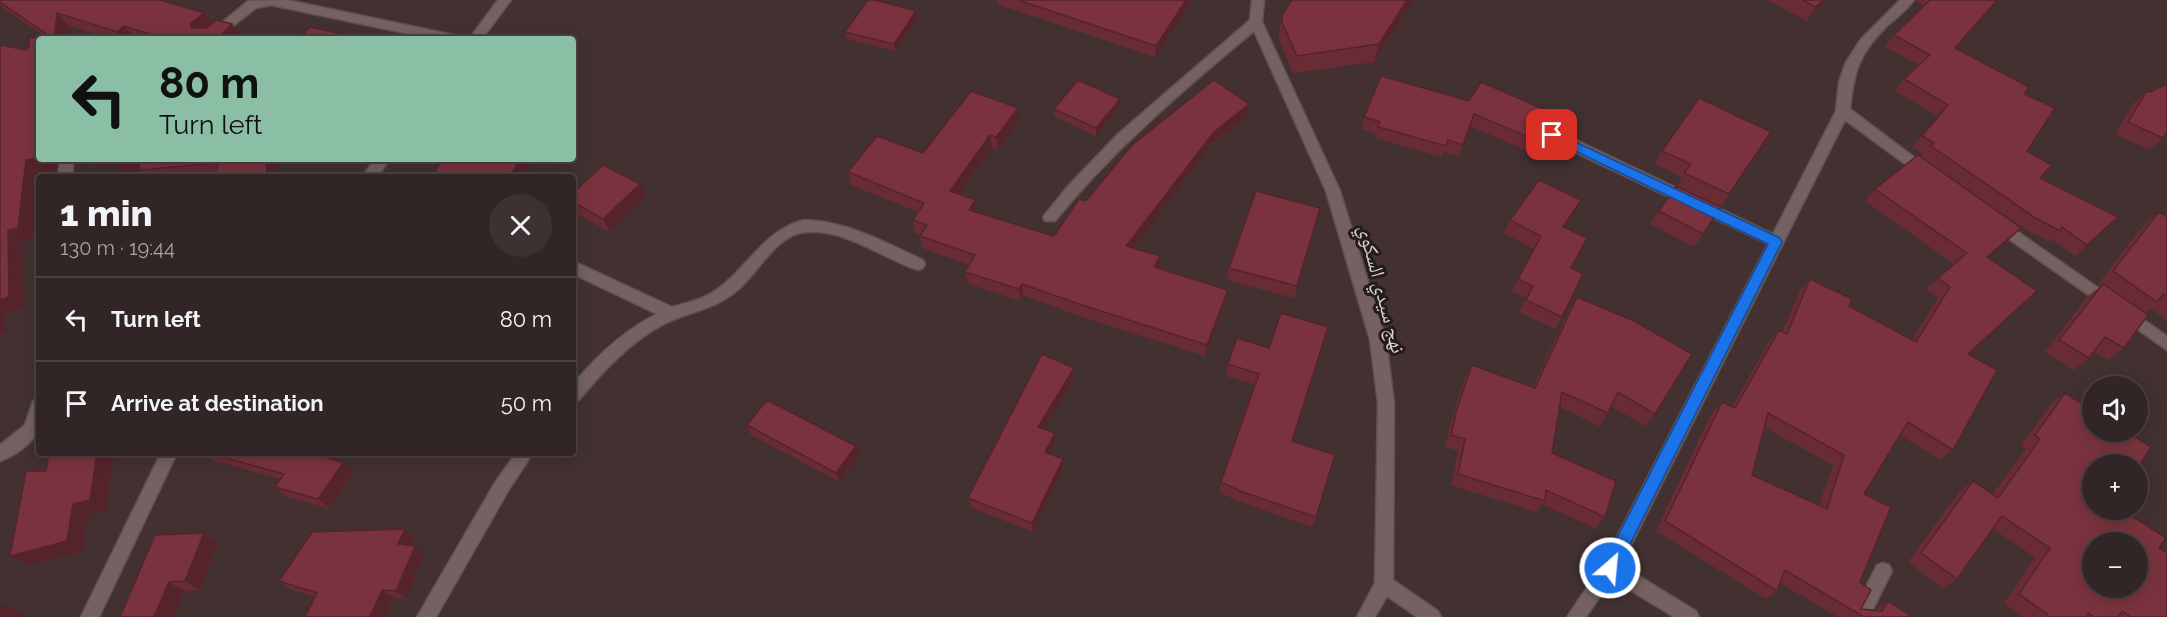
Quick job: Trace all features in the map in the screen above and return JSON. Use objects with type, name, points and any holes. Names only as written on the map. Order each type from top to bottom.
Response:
[{"type":"street","points":[[477,36],[505,0]]},
{"type":"street","points":[[1243,0],[1257,2]]},
{"type":"street","points":[[1576,617],[1610,568],[1843,111],[1847,75],[1853,58],[1866,40],[1908,0]]},
{"type":"street","points":[[212,36],[252,4],[271,1],[440,36]]},
{"type":"street","name":"نهج سيدي السكوي","points":[[1257,2],[1256,21],[1333,191],[1378,340],[1386,403],[1384,584],[1366,617]]},
{"type":"street","points":[[1050,217],[1077,183],[1134,127],[1256,21]]},
{"type":"street","points":[[1843,111],[1940,181]]},
{"type":"street","points":[[1552,135],[1776,242]]},
{"type":"street","points":[[371,174],[381,162]]},
{"type":"street","points":[[1988,216],[2167,344]]},
{"type":"street","points":[[576,390],[615,349],[642,329],[672,314],[704,305],[720,296],[790,229],[806,226],[822,227],[867,241],[918,264]]},
{"type":"street","points":[[576,268],[672,314]]},
{"type":"street","points":[[0,454],[36,423]]},
{"type":"street","points":[[90,617],[168,456]]},
{"type":"street","points":[[427,617],[502,486],[523,456]]},
{"type":"street","points":[[1610,568],[1690,617]]},
{"type":"street","points":[[1860,617],[1883,571]]},
{"type":"street","points":[[1384,584],[1432,617]]},
{"type":"building","points":[[0,0],[160,0],[204,13],[190,24],[192,28],[206,28],[217,20],[232,24],[220,36],[156,36],[124,26],[117,32],[57,13],[54,36],[42,36],[48,35]]},
{"type":"building","points":[[868,0],[916,11],[894,44],[845,32]]},
{"type":"building","points":[[1018,0],[1186,0],[1156,46]]},
{"type":"building","points":[[1292,0],[1407,0],[1379,44],[1297,56],[1282,22],[1282,15]]},
{"type":"building","points":[[1802,0],[1823,0],[1816,7]]},
{"type":"building","points":[[1930,0],[1997,0],[1955,48],[2029,87],[2024,94],[2055,108],[2027,151],[2052,165],[2040,178],[2118,217],[2087,245],[2062,227],[2060,231],[2034,217],[1931,146],[1934,143],[1922,136],[1948,105],[1904,79],[1930,55],[1894,35]]},
{"type":"building","points":[[310,27],[352,36],[302,36]]},
{"type":"building","points":[[36,37],[36,158],[26,160],[18,228],[8,230],[9,297],[0,300],[0,45],[26,50],[29,47],[29,38]]},
{"type":"building","points":[[1381,76],[1469,101],[1481,82],[1562,117],[1556,117],[1548,123],[1551,129],[1566,136],[1559,150],[1474,114],[1463,145],[1448,140],[1446,146],[1378,127],[1380,122],[1364,117]]},
{"type":"building","points":[[1078,80],[1120,99],[1096,128],[1054,109]]},
{"type":"building","points":[[1214,80],[1249,104],[1214,132],[1126,246],[1160,256],[1154,267],[1228,290],[1207,345],[1022,284],[1019,289],[965,272],[975,255],[920,236],[927,225],[913,220],[924,203],[848,172],[877,136],[923,153],[971,91],[1018,108],[996,137],[990,135],[950,191],[975,200],[969,210],[1054,236],[1079,199],[1086,201],[1132,145]]},
{"type":"building","points":[[2167,84],[2167,132],[2163,138],[2128,122],[2146,92]]},
{"type":"building","points":[[1699,98],[1771,132],[1729,194],[1684,173],[1691,164],[1662,151]]},
{"type":"building","points":[[1918,155],[2021,228],[1987,257],[2037,291],[1968,354],[1997,370],[1953,450],[1908,422],[1864,494],[1891,507],[1860,582],[1871,590],[1861,609],[1882,611],[1888,601],[1912,617],[1864,617],[1785,570],[1777,591],[1665,521],[1722,402],[1735,408],[1779,330],[1787,334],[1810,279],[1852,299],[1849,306],[1916,342],[1950,287],[1938,278],[1967,253],[1875,189]],"holes":[[[1768,413],[1844,455],[1827,509],[1752,475]]]},
{"type":"building","points":[[139,162],[266,162],[267,174],[215,174],[218,163],[140,170]]},
{"type":"building","points":[[441,162],[519,162],[511,174],[433,174]]},
{"type":"building","points":[[603,165],[640,184],[603,219],[576,204],[576,190]]},
{"type":"building","points":[[1539,180],[1581,200],[1563,227],[1587,238],[1571,268],[1583,274],[1562,317],[1526,300],[1533,286],[1518,279],[1541,236],[1510,220]]},
{"type":"building","points":[[1676,186],[1721,207],[1703,234],[1659,211]]},
{"type":"building","points":[[1256,191],[1320,208],[1297,286],[1229,268]]},
{"type":"building","points":[[2159,212],[2167,217],[2167,296],[2163,294],[2157,302],[2113,271]]},
{"type":"building","points":[[2103,284],[2148,315],[2124,348],[2105,337],[2089,358],[2059,340]]},
{"type":"building","points":[[1577,297],[1634,321],[1692,354],[1655,414],[1618,392],[1608,413],[1562,392],[1552,453],[1616,481],[1605,517],[1546,490],[1545,501],[1458,474],[1465,439],[1451,435],[1472,365],[1535,388]]},
{"type":"building","points":[[1281,313],[1328,327],[1292,441],[1335,455],[1316,517],[1240,491],[1221,482],[1259,374],[1228,364],[1237,338],[1269,348]]},
{"type":"building","points":[[1042,354],[1074,368],[1038,427],[1055,433],[1045,452],[1063,459],[1032,523],[968,498]]},
{"type":"building","points":[[2065,393],[2082,404],[2082,442],[2143,442],[2151,447],[2147,454],[2082,454],[2082,520],[2138,520],[2166,538],[2159,548],[2167,553],[2167,617],[2131,617],[2122,611],[2118,617],[2094,617],[2088,613],[2086,617],[2046,617],[2047,614],[2019,594],[2050,548],[2002,516],[1957,579],[1921,553],[1973,481],[1998,498],[2040,439],[2035,435]]},
{"type":"building","points":[[767,400],[856,446],[836,473],[747,425]]},
{"type":"building","points":[[48,456],[97,456],[90,500],[73,504],[67,541],[10,556],[26,471],[46,471]]},
{"type":"building","points":[[219,456],[324,456],[343,463],[318,499],[275,487],[284,474]]},
{"type":"building","points":[[405,529],[398,544],[415,546],[396,591],[382,590],[370,617],[305,617],[317,593],[279,581],[312,532]]},
{"type":"building","points":[[204,533],[185,581],[169,582],[154,617],[120,617],[155,535]]},
{"type":"route","points":[[1552,135],[1776,242],[1610,568]]}]
